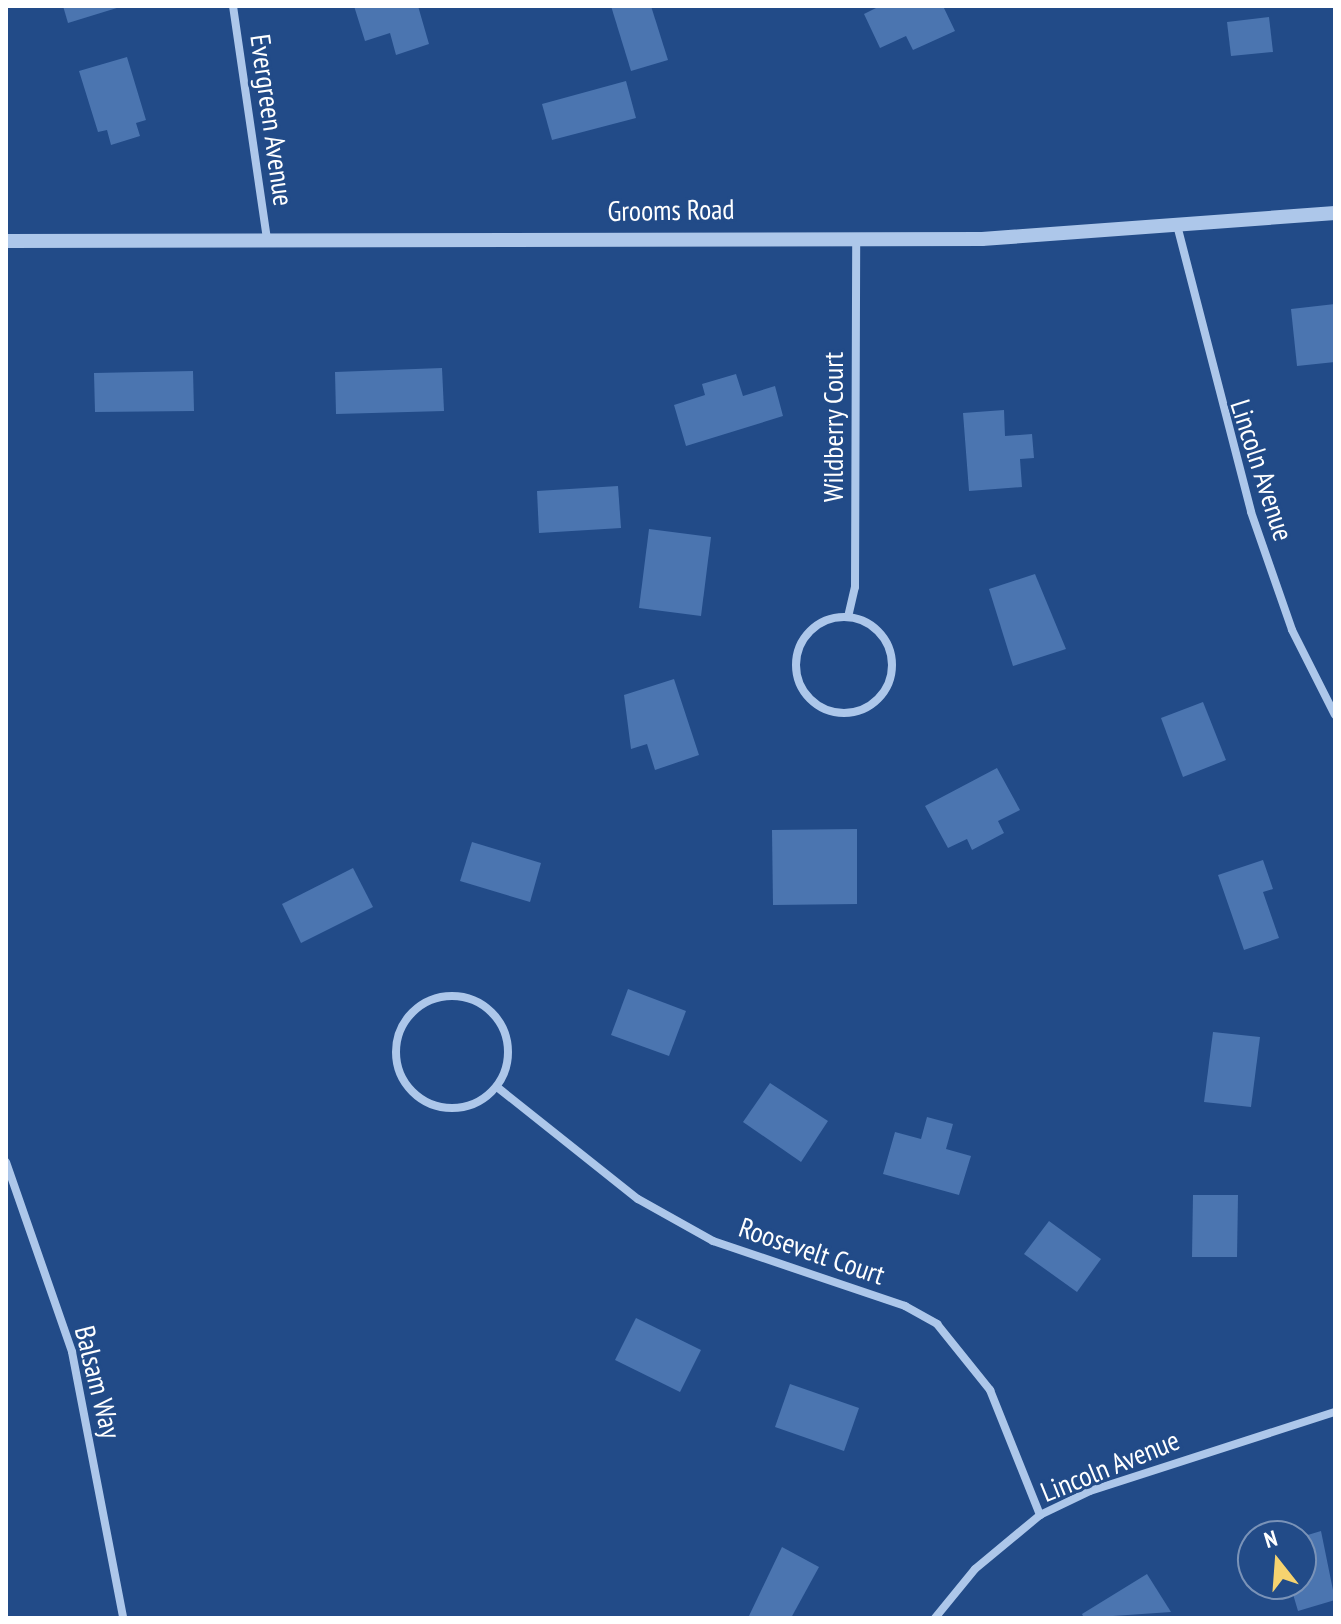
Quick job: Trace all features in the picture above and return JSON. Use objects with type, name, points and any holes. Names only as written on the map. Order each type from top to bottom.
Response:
[{"type":"street","name":"Evergreen Avenue","points":[[233,6],[267,240]]},
{"type":"street","name":"Grooms Road","points":[[6,241],[982,239],[1178,229],[1335,213]]},
{"type":"street","name":"Lincoln Avenue","points":[[1178,229],[1251,512],[1292,630],[1335,715]]},
{"type":"street","name":"Wildberry Court","points":[[848,617],[855,587],[856,237]]},
{"type":"street","points":[[848,617],[883,637],[890,677],[865,708],[839,713],[814,702],[796,667],[811,630],[848,617]]},
{"type":"street","points":[[437,998],[482,1004],[508,1043],[497,1087],[455,1109],[422,1099],[399,1073],[401,1027],[437,998]]},
{"type":"street","name":"Roosevelt Court","points":[[497,1087],[638,1199],[713,1241],[905,1306],[937,1324],[990,1390],[1040,1515]]},
{"type":"street","name":"Balsam Way","points":[[6,1162],[72,1352],[123,1618]]},
{"type":"street","name":"Lincoln Avenue","points":[[935,1618],[975,1569],[1040,1515],[1090,1491],[1335,1412]]},
{"type":"building","points":[[63,6],[120,6],[120,7],[68,23]]},
{"type":"building","points":[[354,6],[418,6],[429,44],[396,55],[390,33],[365,41]]},
{"type":"building","points":[[611,6],[651,6],[668,60],[631,71]]},
{"type":"building","points":[[880,6],[943,6],[955,31],[913,50],[906,36],[880,48],[864,14]]},
{"type":"building","points":[[1269,17],[1273,52],[1231,56],[1227,22]]},
{"type":"building","points":[[127,57],[146,120],[136,123],[140,136],[111,145],[107,130],[98,132],[79,71]]},
{"type":"building","points":[[626,81],[636,118],[552,140],[542,104]]},
{"type":"building","points":[[1335,304],[1335,362],[1297,366],[1291,309]]},
{"type":"building","points":[[442,368],[444,411],[336,414],[335,372]]},
{"type":"building","points":[[193,371],[194,411],[95,412],[94,373]]},
{"type":"building","points":[[736,374],[743,396],[775,386],[783,416],[686,446],[674,405],[705,395],[702,384]]},
{"type":"building","points":[[1004,410],[1005,436],[1032,434],[1034,458],[1020,459],[1022,487],[969,491],[963,413]]},
{"type":"building","points":[[618,486],[621,528],[539,533],[537,491]]},
{"type":"building","points":[[649,529],[711,537],[701,616],[639,608]]},
{"type":"building","points":[[1035,574],[1066,649],[1013,666],[989,589]]},
{"type":"building","points":[[674,679],[699,755],[655,770],[647,744],[631,749],[624,695]]},
{"type":"building","points":[[1203,702],[1226,760],[1183,777],[1161,718]]},
{"type":"building","points":[[997,768],[1020,810],[998,821],[1004,833],[972,850],[967,839],[948,848],[925,806]]},
{"type":"building","points":[[857,829],[857,904],[773,905],[772,830]]},
{"type":"building","points":[[472,842],[541,863],[530,902],[460,881]]},
{"type":"building","points":[[1263,860],[1273,889],[1263,892],[1279,938],[1244,950],[1218,875]]},
{"type":"building","points":[[353,868],[373,907],[301,943],[282,904]]},
{"type":"building","points":[[628,989],[686,1011],[669,1056],[611,1035]]},
{"type":"building","points":[[1213,1032],[1260,1037],[1251,1107],[1204,1102]]},
{"type":"building","points":[[770,1083],[828,1121],[801,1162],[743,1122]]},
{"type":"building","points":[[927,1117],[953,1124],[946,1149],[971,1156],[959,1195],[883,1174],[895,1132],[921,1139]]},
{"type":"building","points":[[1193,1195],[1238,1195],[1237,1257],[1192,1257]]},
{"type":"building","points":[[1049,1221],[1101,1259],[1077,1292],[1024,1254]]},
{"type":"building","points":[[636,1318],[701,1350],[680,1392],[615,1360]]},
{"type":"building","points":[[790,1384],[859,1408],[844,1451],[775,1427]]},
{"type":"building","points":[[1321,1531],[1335,1600],[1298,1611],[1295,1600],[1317,1600],[1317,1532]]},
{"type":"building","points":[[782,1547],[819,1567],[791,1618],[748,1618]]},
{"type":"building","points":[[1147,1574],[1171,1612],[1084,1618],[1082,1614]]}]
